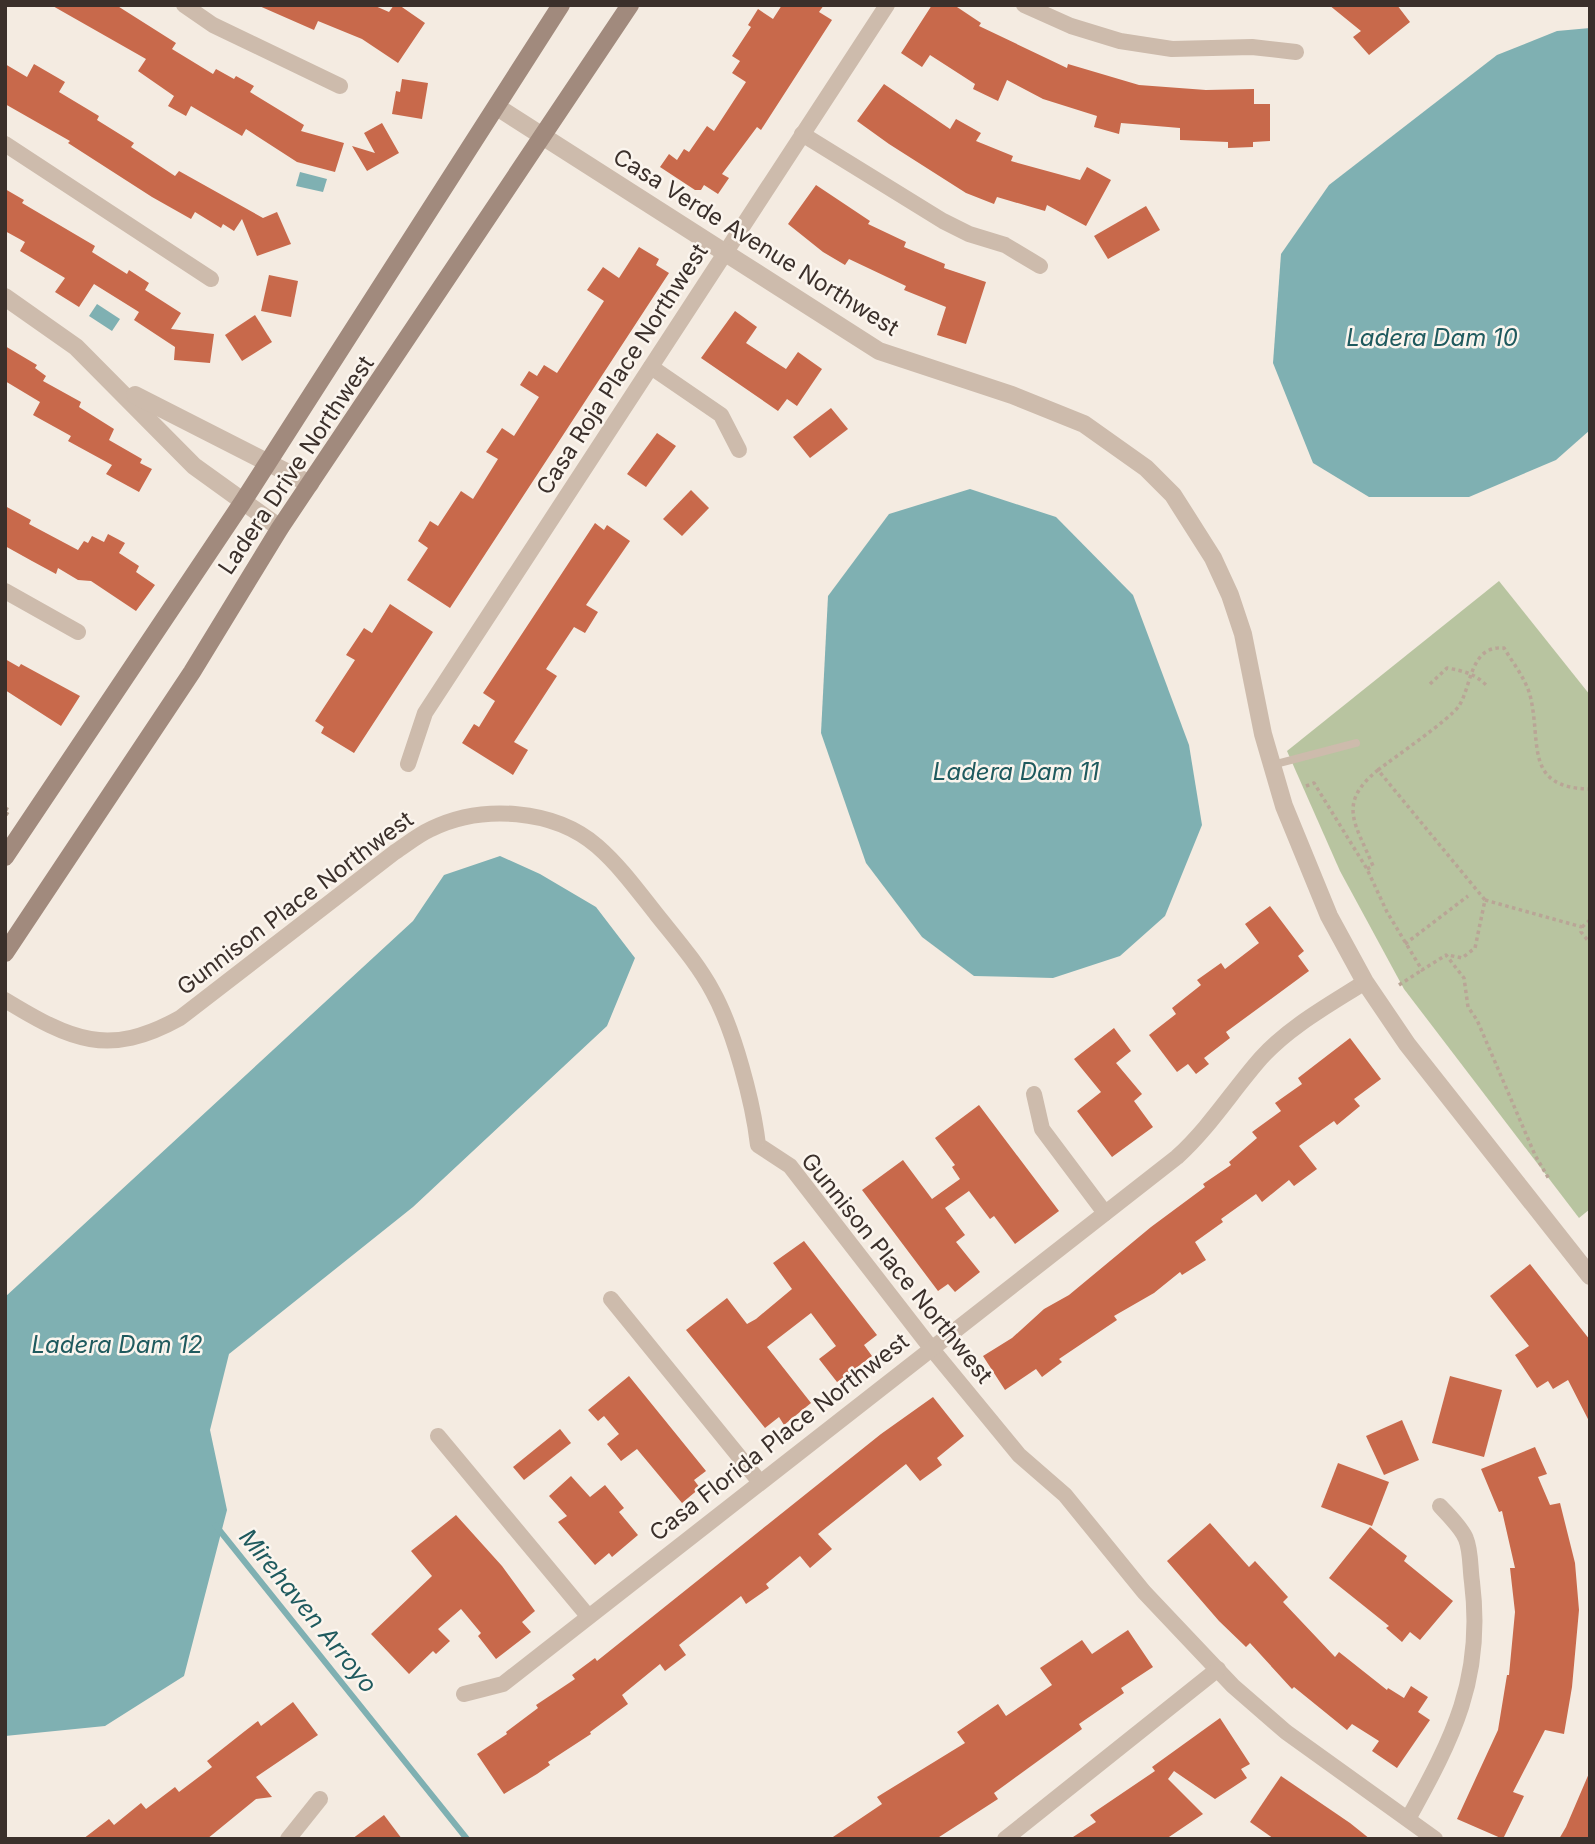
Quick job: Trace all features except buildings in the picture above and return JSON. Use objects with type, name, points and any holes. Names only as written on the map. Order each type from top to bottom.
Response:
[{"type":"main road","name":"Ladera Drive Northwest","points":[[5,857],[242,503],[561,5]]},
{"type":"main road","name":"Ladera Drive Northwest","points":[[5,953],[192,671],[280,528],[630,5]]},
{"type":"street","points":[[184,5],[213,25],[340,86]]},
{"type":"street","name":"Casa Roja Place Northwest","points":[[408,764],[425,713],[887,5]]},
{"type":"street","points":[[1024,5],[1071,26],[1121,41],[1172,49],[1252,47],[1296,52]]},
{"type":"street","name":"Casa Verde Avenue Northwest","points":[[498,107],[879,351],[1051,409],[1084,424],[1146,468],[1173,495],[1213,558],[1230,595],[1243,634],[1272,765],[1304,862],[1329,916],[1365,982],[1407,1044],[1590,1276]]},
{"type":"street","points":[[802,134],[943,221],[969,234],[1005,245],[1040,266]]},
{"type":"street","points":[[5,145],[211,279]]},
{"type":"street","points":[[5,298],[76,347],[194,466],[280,528]]},
{"type":"street","points":[[651,367],[721,415],[740,450]]},
{"type":"street","points":[[111,381],[155,408],[228,440],[310,484]]},
{"type":"street","points":[[5,591],[78,632]]},
{"type":"street","name":"Gunnison Place Northwest","points":[[5,1000],[72,1037],[103,1041],[129,1040],[156,1032],[180,1018],[395,852],[432,828],[477,815],[514,813],[542,818],[572,830],[595,844],[617,864],[696,964],[725,1016],[754,1106],[758,1145],[790,1166],[931,1348],[1019,1455],[1065,1495],[1144,1592],[1218,1669],[1286,1732],[1434,1839]]},
{"type":"street","name":"Casa Florida Place Northwest","points":[[464,1694],[503,1684],[759,1481],[1105,1213],[1195,1141],[1261,1058],[1288,1032],[1365,982]]},
{"type":"street","points":[[1034,1094],[1042,1129],[1105,1213]]},
{"type":"street","points":[[611,1299],[759,1481]]},
{"type":"street","points":[[438,1436],[588,1616]]},
{"type":"street","points":[[1408,1819],[1449,1745],[1465,1701],[1472,1655],[1475,1603],[1466,1538],[1440,1506]]},
{"type":"street","points":[[1005,1839],[1218,1669]]},
{"type":"street","points":[[288,1839],[320,1799]]},
{"type":"lane","points":[[1272,765],[1356,743]]},
{"type":"path","points":[[1367,869],[1373,866],[1352,808],[1359,785],[1458,707],[1478,658],[1494,647],[1504,648],[1527,685],[1538,758],[1543,772],[1566,789],[1590,789]]},
{"type":"path","points":[[1430,684],[1447,668],[1471,674],[1488,687]]},
{"type":"path","points":[[1378,770],[1485,900],[1582,927]]},
{"type":"path","points":[[1306,786],[1314,783],[1367,869],[1405,944],[1422,970]]},
{"type":"path","points":[[5,808],[9,810],[5,817]]},
{"type":"path","points":[[1405,944],[1468,896]]},
{"type":"path","points":[[1399,985],[1446,955],[1462,958],[1475,948],[1485,900]]},
{"type":"path","points":[[1590,920],[1582,927],[1581,932],[1590,943]]},
{"type":"path","points":[[1446,955],[1464,978],[1468,1007],[1477,1020],[1549,1179]]},
{"type":"green space","points":[[1499,581],[1590,695],[1590,1209],[1579,1218],[1404,989],[1340,871],[1287,751]]},
{"type":"water","name":"Ladera Dam 10","points":[[1590,28],[1590,430],[1556,460],[1469,497],[1369,497],[1313,463],[1273,363],[1281,254],[1329,185],[1497,55],[1557,31]]},
{"type":"water","points":[[300,172],[327,179],[323,192],[296,186]]},
{"type":"water","points":[[97,304],[120,319],[112,331],[89,316]]},
{"type":"water","name":"Ladera Dam 11","points":[[970,489],[1056,517],[1133,595],[1189,745],[1202,825],[1165,916],[1120,956],[1053,978],[974,976],[922,937],[866,863],[821,733],[828,596],[889,514]]},
{"type":"water","name":"Ladera Dam 12","points":[[500,856],[540,874],[596,907],[635,958],[607,1026],[413,1207],[229,1354],[210,1430],[227,1510],[184,1676],[105,1726],[5,1736],[5,1297],[413,921],[444,875]]},
{"type":"waterway","name":"Mirehaven Arroyo","points":[[216,1526],[467,1839]]}]
